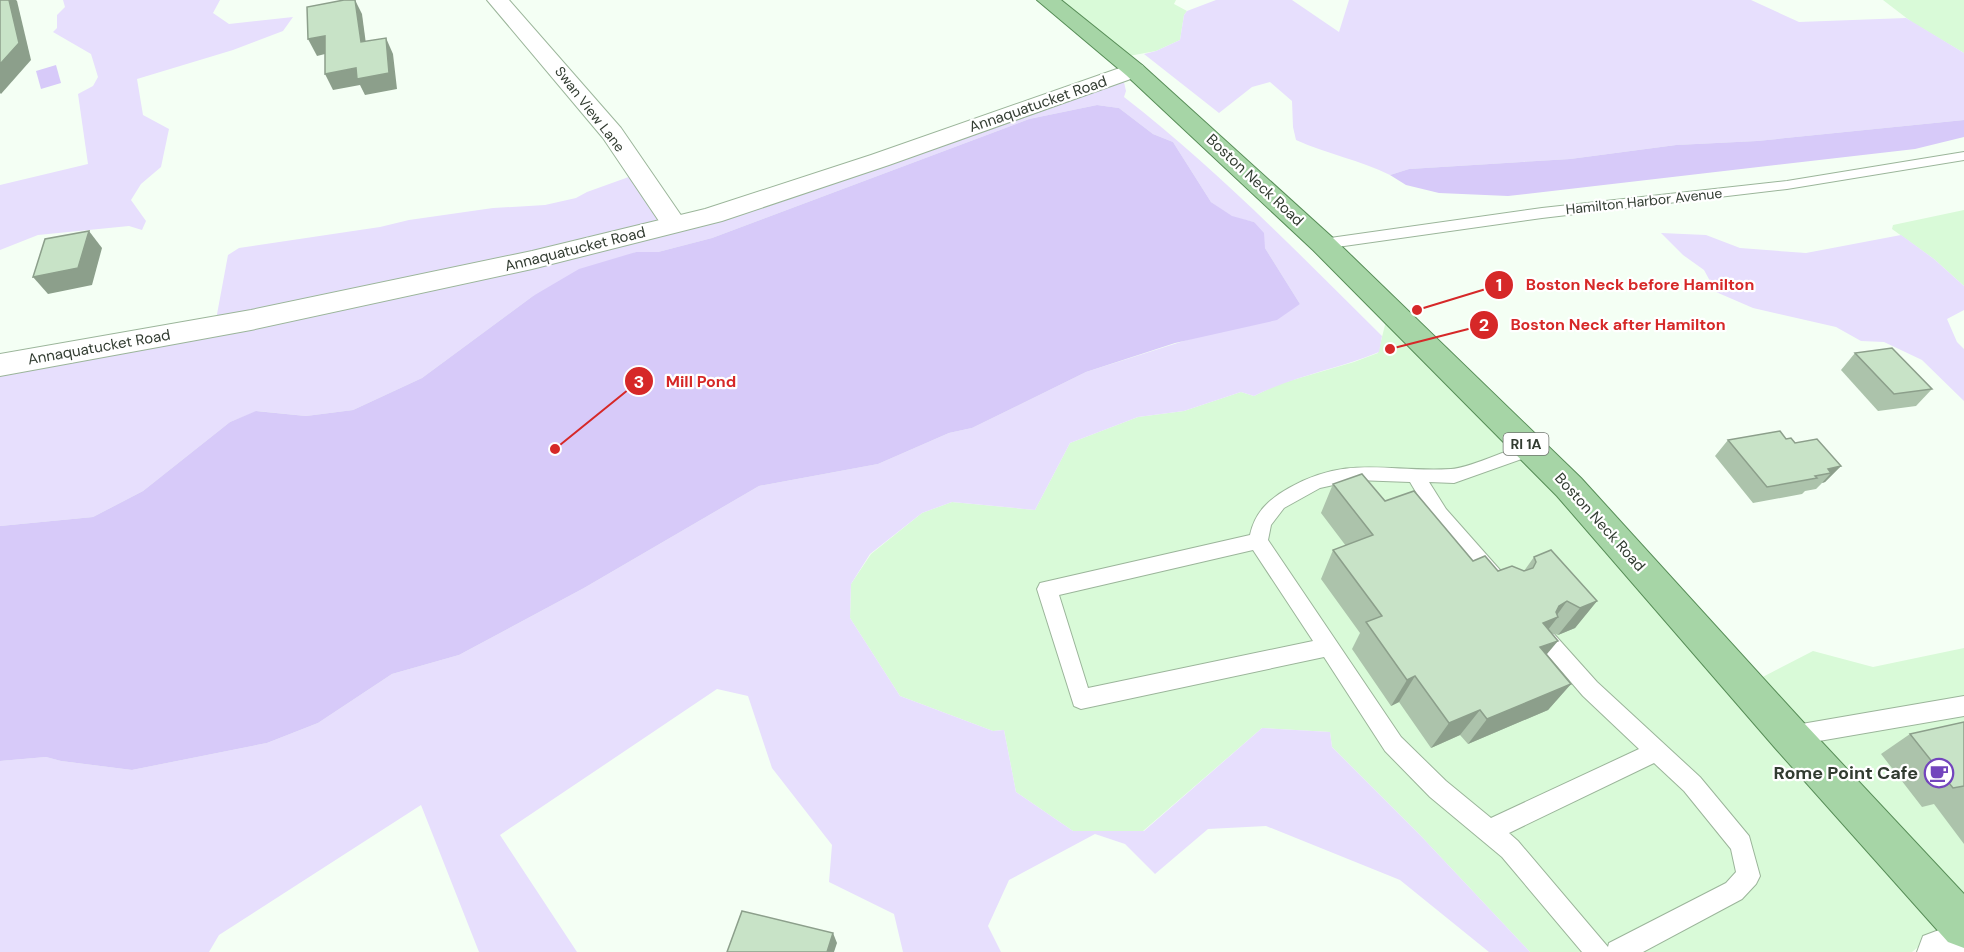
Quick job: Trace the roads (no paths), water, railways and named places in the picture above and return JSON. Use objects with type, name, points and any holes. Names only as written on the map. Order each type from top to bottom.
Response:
[{"type":"main road","name":"Boston Neck Road","points":[[1048,0],[1134,70],[1323,244],[1569,487],[1790,736],[1964,926]]},
{"type":"street","name":"Swan View Lane","points":[[498,0],[612,133],[674,224]]},
{"type":"street","name":"Annaquatucket Road","points":[[0,365],[263,317],[532,260],[713,215],[880,160],[1134,70]]},
{"type":"street","points":[[1939,952],[1964,950]]},
{"type":"lane","name":"Hamilton Harbor Avenue","points":[[1323,244],[1542,213],[1787,185],[1964,156]]},
{"type":"lane","points":[[1530,449],[1454,476],[1356,473],[1315,482],[1278,503],[1262,522],[1258,541],[1393,744],[1438,789],[1510,849],[1598,952]]},
{"type":"lane","points":[[1416,476],[1439,514],[1503,589]]},
{"type":"lane","points":[[1258,541],[1047,589],[1081,699],[1329,647]]},
{"type":"lane","points":[[1547,640],[1590,688],[1692,784],[1741,844],[1748,876],[1734,891],[1618,952]]},
{"type":"lane","points":[[1790,736],[1964,706]]},
{"type":"lane","points":[[1489,831],[1657,751]]},
{"type":"place","name":"Boston Neck before Hamilton","points":[[1417,310]]},
{"type":"place","name":"Boston Neck after Hamilton","points":[[1390,349]]},
{"type":"place","name":"Mill Pond","points":[[555,449]]},
{"type":"place","name":"Rome Point Cafe","points":[[1939,773]]}]
